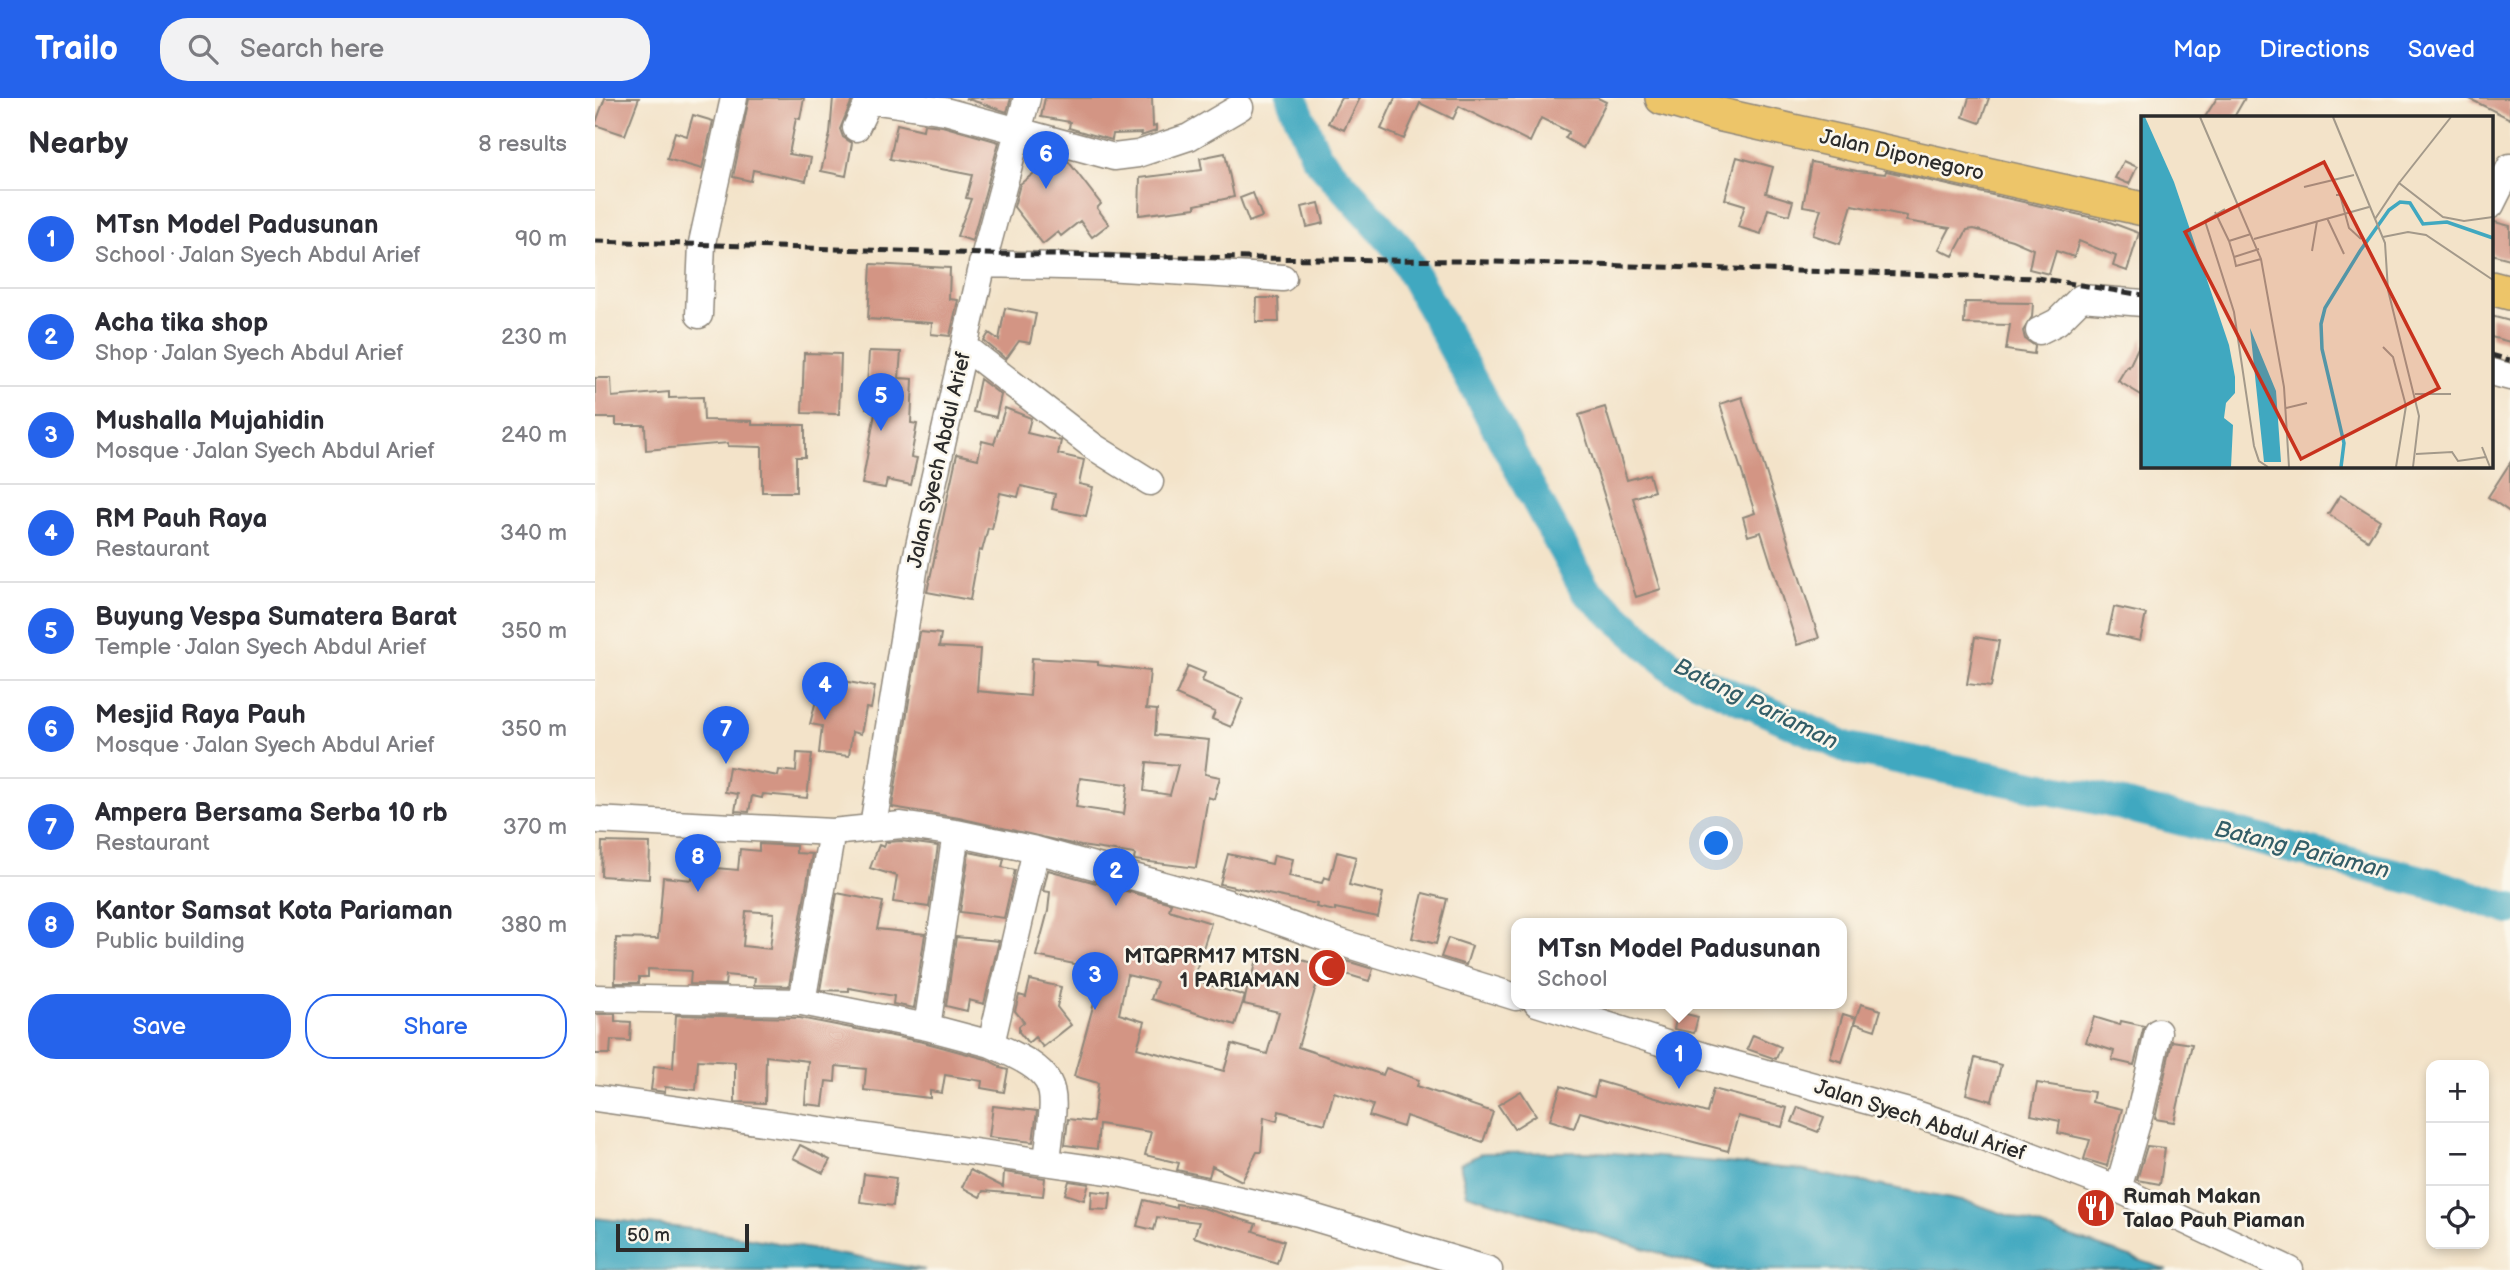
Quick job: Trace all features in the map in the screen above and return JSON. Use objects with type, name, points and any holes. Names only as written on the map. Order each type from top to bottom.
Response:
[{"type":"main road","name":"Jalan Diponegoro","points":[[1662,98],[1717,114],[2141,209]]},
{"type":"main road","points":[[2493,289],[2510,293]]},
{"type":"street","points":[[699,315],[702,243],[734,98]]},
{"type":"street","name":"Jalan Syech Abdul Arief","points":[[873,826],[916,559],[982,264],[1027,98]]},
{"type":"street","points":[[856,128],[867,105],[877,102],[945,111],[1108,156],[1123,157],[1189,137],[1240,107]]},
{"type":"street","points":[[2493,201],[2510,167]]},
{"type":"street","points":[[982,264],[1105,267],[1283,278]]},
{"type":"street","points":[[2039,331],[2057,322],[2081,298],[2141,303]]},
{"type":"street","points":[[965,346],[1094,447],[1150,482]]},
{"type":"street","points":[[2493,373],[2510,377]]},
{"type":"street","points":[[595,820],[832,832],[901,825],[956,833],[1036,850],[1225,901],[1320,936],[1511,995]]},
{"type":"street","points":[[802,1002],[832,832]]},
{"type":"street","points":[[927,1027],[956,833]]},
{"type":"street","points":[[991,1044],[1036,850]]},
{"type":"street","points":[[595,998],[802,1002],[927,1027],[991,1044],[1035,1065],[1051,1086],[1054,1100],[1047,1161]]},
{"type":"street","name":"Jalan Syech Abdul Arief","points":[[1556,1009],[1704,1056],[1916,1114],[2118,1189],[2290,1270]]},
{"type":"street","points":[[2118,1189],[2140,1113],[2158,1032]]},
{"type":"street","points":[[595,1098],[1114,1172],[1299,1213],[1489,1270]]},
{"type":"water","points":[[1601,1152],[1794,1169],[1972,1203],[2168,1270],[1715,1270],[1467,1194],[1460,1164],[1483,1153]]},
{"type":"water","points":[[595,1218],[711,1231],[925,1270],[595,1270]]},
{"type":"building","points":[[605,98],[639,98],[625,135],[595,125]]},
{"type":"building","points":[[749,98],[804,98],[800,119],[796,118],[789,154],[811,158],[806,181],[753,170],[751,181],[733,177]]},
{"type":"building","points":[[833,98],[853,98],[840,129],[843,137],[852,143],[846,176],[821,171],[830,134]]},
{"type":"building","points":[[965,98],[1011,98],[1007,112]]},
{"type":"building","points":[[1045,98],[1152,98],[1153,127],[1156,126],[1156,131],[1141,136],[1142,133],[1113,134],[1112,140],[1069,128],[1070,122],[1041,117]]},
{"type":"building","points":[[1341,98],[1360,98],[1344,130],[1328,123]]},
{"type":"building","points":[[1395,98],[1598,98],[1606,102],[1583,148],[1565,138],[1569,132],[1541,118],[1530,142],[1459,106],[1453,119],[1420,103],[1404,139],[1381,129]]},
{"type":"building","points":[[1969,98],[1989,98],[1980,123],[1963,117]]},
{"type":"building","points":[[2217,98],[2245,98],[2235,116],[2206,116]]},
{"type":"building","points":[[2468,98],[2510,98],[2510,119]]},
{"type":"building","points":[[693,115],[713,121],[702,169],[667,159],[675,132],[687,136]]},
{"type":"building","points":[[897,124],[923,130],[924,124],[942,126],[999,142],[972,241],[957,236],[971,199],[966,198],[972,175],[890,159]]},
{"type":"building","points":[[1225,153],[1234,197],[1195,205],[1195,208],[1139,215],[1140,178],[1202,170],[1200,158]]},
{"type":"building","points":[[1055,157],[1068,161],[1101,204],[1097,208],[1109,224],[1092,237],[1080,221],[1061,236],[1058,232],[1043,244],[1014,207],[1020,184]]},
{"type":"building","points":[[1737,157],[1773,167],[1766,193],[1793,201],[1789,215],[1768,209],[1761,234],[1738,227],[1745,205],[1725,199]]},
{"type":"building","points":[[2124,161],[2137,167],[2129,184],[2115,178]]},
{"type":"building","points":[[1811,162],[1857,171],[1885,174],[1886,171],[2107,221],[2139,233],[2127,271],[2113,266],[2116,256],[2079,241],[2074,257],[2056,251],[2049,274],[2029,269],[2033,249],[2012,240],[1974,229],[1967,230],[1953,256],[1939,249],[1950,228],[1906,221],[1907,216],[1852,205],[1840,244],[1813,235],[1821,209],[1803,206]]},
{"type":"building","points":[[1253,193],[1262,217],[1249,222],[1240,198]]},
{"type":"building","points":[[1319,203],[1324,223],[1307,227],[1302,207]]},
{"type":"building","points":[[2493,222],[2510,226],[2510,259],[2493,255]]},
{"type":"building","points":[[871,264],[950,268],[949,299],[958,300],[950,336],[931,334],[932,323],[868,319]]},
{"type":"building","points":[[1257,298],[1278,298],[1279,322],[1256,322]]},
{"type":"building","points":[[1965,302],[2033,303],[2032,317],[2023,331],[2025,339],[2035,346],[2034,354],[2006,350],[2010,325],[1964,324]]},
{"type":"building","points":[[1005,308],[1036,314],[1030,343],[1019,341],[1006,359],[984,341],[989,333],[999,340]]},
{"type":"building","points":[[2493,317],[2510,321],[2510,342],[2493,338]]},
{"type":"building","points":[[2141,341],[2141,395],[2118,381],[2127,366],[2129,367]]},
{"type":"building","points":[[869,351],[901,352],[899,378],[913,379],[911,423],[917,424],[911,457],[917,458],[911,485],[887,480],[885,488],[862,484],[876,408],[866,408]]},
{"type":"building","points":[[804,353],[841,354],[839,414],[802,413]]},
{"type":"building","points":[[595,378],[611,378],[612,397],[669,392],[669,398],[703,397],[704,420],[752,421],[752,425],[805,425],[805,457],[796,457],[796,492],[762,492],[762,447],[728,446],[728,443],[646,450],[645,425],[616,425],[616,418],[595,418]]},
{"type":"building","points":[[980,379],[1001,395],[996,417],[973,412]]},
{"type":"building","points":[[1742,397],[1819,638],[1797,645],[1761,532],[1748,536],[1743,517],[1755,513],[1720,404]]},
{"type":"building","points":[[1605,407],[1627,480],[1649,474],[1654,491],[1633,498],[1661,589],[1636,597],[1579,415]]},
{"type":"building","points":[[1005,408],[1031,418],[1027,433],[1061,441],[1058,454],[1084,460],[1079,484],[1093,487],[1086,516],[1052,509],[1055,494],[1021,486],[1018,497],[1000,493],[992,529],[988,528],[982,551],[979,550],[970,600],[927,592],[957,454],[978,459],[982,441],[994,444]]},
{"type":"building","points":[[2510,463],[2510,512],[2488,497]]},
{"type":"building","points":[[2340,495],[2380,520],[2368,540],[2328,514]]},
{"type":"building","points":[[2114,607],[2146,614],[2140,641],[2108,634]]},
{"type":"building","points":[[920,632],[941,634],[939,647],[980,649],[977,691],[1030,696],[1032,658],[1098,662],[1098,665],[1150,671],[1146,709],[1157,710],[1155,735],[1209,740],[1205,774],[1220,777],[1214,799],[1208,797],[1196,868],[1134,860],[1135,854],[1081,846],[959,818],[892,807]],"holes":[[[1147,762],[1178,765],[1170,795],[1144,791]],[[1080,778],[1128,784],[1124,814],[1076,807]]]},
{"type":"building","points":[[1975,637],[1999,641],[1991,687],[1967,684]]},
{"type":"building","points":[[1188,666],[1205,673],[1202,681],[1243,699],[1231,727],[1212,719],[1215,712],[1176,695]]},
{"type":"building","points":[[822,677],[875,687],[871,709],[866,708],[861,734],[852,732],[849,756],[819,753],[822,726],[810,724]]},
{"type":"building","points":[[797,753],[812,754],[807,798],[763,794],[762,798],[752,796],[749,812],[735,811],[738,794],[725,792],[729,767],[778,776],[779,770],[796,772]]},
{"type":"building","points":[[901,841],[938,846],[929,907],[893,902],[897,876],[870,868],[879,845],[884,847],[886,842]]},
{"type":"building","points":[[602,842],[650,843],[649,879],[601,876]]},
{"type":"building","points":[[759,844],[796,846],[796,853],[812,854],[789,986],[754,985],[755,978],[726,975],[725,985],[690,984],[691,971],[648,969],[648,977],[639,977],[639,983],[615,983],[616,938],[658,939],[663,877],[692,880],[693,866],[738,870],[740,849],[759,851]],"holes":[[[746,911],[774,913],[770,949],[743,946]]]},
{"type":"building","points":[[969,852],[1004,859],[1002,867],[1015,870],[1004,918],[960,912]]},
{"type":"building","points":[[1337,852],[1356,857],[1349,885],[1383,893],[1378,917],[1335,908],[1335,911],[1316,907],[1317,904],[1220,884],[1228,854],[1272,864],[1274,855],[1293,859],[1289,876],[1322,883],[1324,877],[1330,879]]},
{"type":"building","points":[[1048,870],[1171,903],[1169,910],[1211,923],[1193,980],[1245,996],[1235,1025],[1151,999],[1157,982],[1127,975],[1119,1014],[1145,1022],[1137,1048],[1224,1071],[1232,1044],[1267,1054],[1279,1012],[1244,1004],[1249,979],[1252,980],[1259,950],[1295,958],[1322,966],[1298,1047],[1383,1075],[1386,1068],[1419,1080],[1417,1086],[1493,1112],[1483,1142],[1406,1116],[1403,1127],[1369,1116],[1373,1105],[1334,1092],[1325,1124],[1279,1111],[1277,1121],[1264,1117],[1261,1152],[1257,1152],[1242,1181],[1212,1166],[1209,1177],[1177,1170],[1179,1163],[1145,1155],[1151,1132],[1099,1124],[1097,1149],[1065,1145],[1068,1119],[1093,1122],[1098,1083],[1074,1076],[1103,970],[1036,956],[1048,911],[1050,892],[1043,891]]},
{"type":"building","points":[[837,893],[883,902],[877,929],[925,934],[914,1008],[893,1004],[894,996],[849,988],[849,991],[820,990]]},
{"type":"building","points":[[1423,893],[1447,899],[1436,944],[1412,938]]},
{"type":"building","points":[[956,937],[999,941],[984,1004],[969,1000],[967,1011],[946,1006]]},
{"type":"building","points":[[1448,938],[1472,946],[1466,965],[1441,957]]},
{"type":"building","points":[[1340,959],[1373,969],[1369,981],[1336,971]]},
{"type":"building","points":[[1030,980],[1061,987],[1057,1007],[1071,1025],[1043,1047],[1035,1037],[1028,1043],[1019,1032],[1019,1026],[1024,1022],[1015,1011],[1019,995],[1026,997]]},
{"type":"building","points":[[1861,1004],[1881,1010],[1875,1030],[1854,1023]]},
{"type":"building","points":[[1678,1012],[1698,1017],[1694,1033],[1674,1029]]},
{"type":"building","points":[[595,1014],[615,1014],[615,1021],[631,1022],[630,1041],[611,1040],[610,1054],[595,1054]]},
{"type":"building","points":[[1843,1014],[1856,1018],[1842,1062],[1830,1058]]},
{"type":"building","points":[[676,1015],[800,1018],[923,1042],[986,1059],[1008,1070],[1004,1092],[981,1088],[982,1081],[945,1075],[942,1093],[930,1091],[930,1098],[864,1090],[866,1069],[836,1066],[835,1082],[826,1081],[823,1106],[805,1104],[808,1061],[766,1056],[765,1103],[735,1102],[735,1062],[698,1060],[696,1090],[665,1087],[665,1092],[651,1090],[654,1066],[673,1068]]},
{"type":"building","points":[[2094,1017],[2120,1025],[2121,1021],[2144,1026],[2134,1065],[2112,1060],[2114,1051],[2086,1042]]},
{"type":"building","points":[[1753,1035],[1781,1047],[1776,1059],[1747,1049]]},
{"type":"building","points":[[2172,1041],[2192,1044],[2174,1122],[2155,1119]]},
{"type":"building","points":[[1975,1058],[2001,1065],[1992,1101],[1966,1094]]},
{"type":"building","points":[[1598,1081],[1707,1113],[1713,1089],[1787,1108],[1782,1127],[1738,1116],[1728,1151],[1580,1112],[1574,1128],[1550,1120],[1561,1086],[1594,1097]]},
{"type":"building","points":[[2037,1083],[2094,1092],[2092,1102],[2122,1109],[2107,1166],[2084,1159],[2090,1140],[2058,1133],[2060,1121],[2031,1115]]},
{"type":"building","points":[[1521,1091],[1536,1115],[1514,1129],[1498,1105]]},
{"type":"building","points":[[993,1106],[1037,1111],[1033,1142],[989,1137]]},
{"type":"building","points":[[1798,1107],[1824,1117],[1818,1132],[1792,1122]]},
{"type":"building","points":[[800,1145],[830,1160],[823,1173],[793,1158]]},
{"type":"building","points":[[2147,1146],[2165,1148],[2160,1184],[2137,1180]]},
{"type":"building","points":[[970,1170],[1003,1187],[1004,1172],[1045,1178],[1043,1196],[983,1191],[980,1197],[962,1187]]},
{"type":"building","points":[[864,1174],[896,1178],[893,1206],[860,1202]]},
{"type":"building","points":[[1069,1181],[1089,1184],[1084,1200],[1065,1194]]},
{"type":"building","points":[[1092,1191],[1111,1193],[1109,1210],[1091,1209]]},
{"type":"building","points":[[1144,1200],[1176,1208],[1176,1204],[1203,1208],[1256,1224],[1253,1231],[1284,1241],[1277,1263],[1194,1237],[1199,1222],[1157,1217],[1154,1230],[1137,1226]]},
{"type":"waterway","name":"Batang Pariaman","points":[[1292,98],[1316,156],[1401,251],[1585,589],[1676,670],[1848,748],[2103,800],[2434,884],[2510,909]]},
{"type":"railway","points":[[595,241],[985,254],[1458,261],[2037,278],[2141,295]]},
{"type":"railway","points":[[2493,356],[2510,360]]},
{"type":"place","name":"Mesjid Raya Pauh","points":[[1046,189]]},
{"type":"place","name":"Buyung Vespa Sumatera Barat","points":[[881,431]]},
{"type":"place","name":"RM Pauh Raya","points":[[825,720]]},
{"type":"place","name":"Ampera Bersama Serba 10 rb","points":[[726,764]]},
{"type":"place","name":"Kantor Samsat Kota Pariaman","points":[[698,892]]},
{"type":"place","name":"Acha tika shop","points":[[1116,906]]},
{"type":"place","name":"MTQPRM17 MTSN 1 PARIAMAN","points":[[1327,968]]},
{"type":"place","name":"Mushalla Mujahidin","points":[[1095,1010]]},
{"type":"place","name":"MTsn Model Padusunan","points":[[1679,1089]]},
{"type":"place","name":"Rumah Makan Talao Pauh Piaman","points":[[2096,1208]]}]
